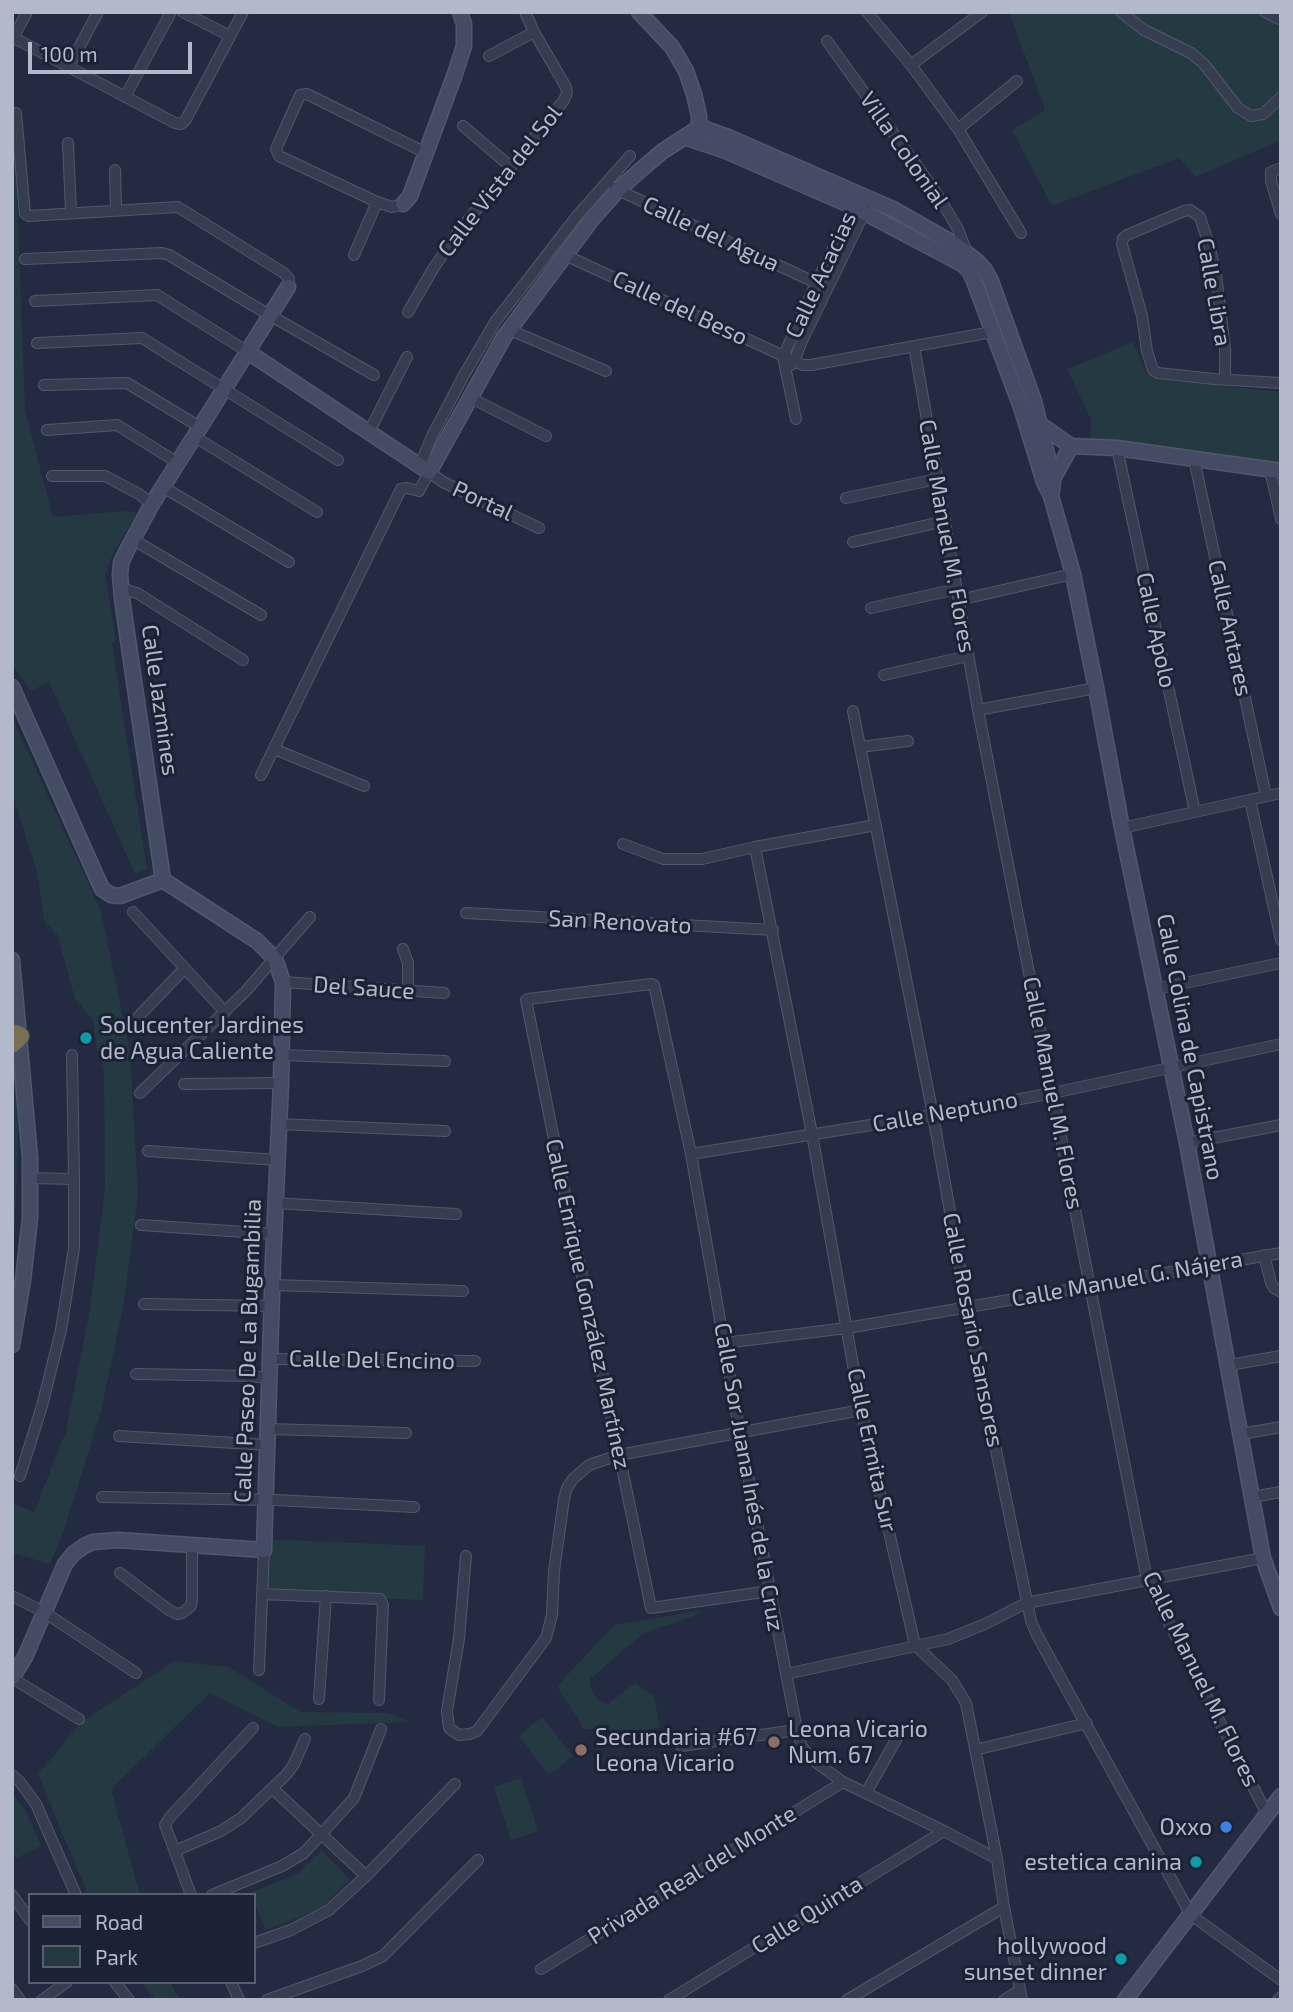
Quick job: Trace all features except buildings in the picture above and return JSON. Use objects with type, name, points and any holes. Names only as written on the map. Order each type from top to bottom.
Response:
[{"type":"street","points":[[27,12],[13,39],[181,124],[243,12]]},
{"type":"street","points":[[69,66],[98,12]]},
{"type":"street","points":[[125,97],[172,12]]},
{"type":"street","points":[[183,12],[230,36]]},
{"type":"street","points":[[426,153],[307,94],[300,95],[276,149],[279,156],[377,202],[392,207],[403,204],[410,196],[426,153],[455,74],[464,46],[464,24],[460,12]]},
{"type":"street","name":"Calle Vista del Sol","points":[[408,312],[443,254],[567,93],[525,12]]},
{"type":"street","points":[[639,12],[672,47],[686,71],[694,94],[699,143]]},
{"type":"street","points":[[867,12],[911,65],[958,129],[1021,233]]},
{"type":"street","points":[[911,65],[982,12]]},
{"type":"street","points":[[1121,12],[1144,30],[1191,53],[1204,64],[1238,108],[1251,116],[1263,114],[1281,97]]},
{"type":"street","points":[[1265,12],[1281,20]]},
{"type":"street","points":[[489,56],[534,33]]},
{"type":"street","name":"Villa Colonial","points":[[827,41],[935,191],[958,229],[965,258]]},
{"type":"street","points":[[958,129],[1017,81]]},
{"type":"street","points":[[16,113],[25,214],[29,216],[178,207],[284,273],[289,279],[288,287]]},
{"type":"street","points":[[463,126],[511,167]]},
{"type":"street","points":[[261,775],[397,495],[401,489],[419,491],[432,436],[495,323],[577,216],[612,186],[699,127]]},
{"type":"street","name":"Calle Colina de Capistrano","points":[[699,127],[728,137],[862,203]]},
{"type":"street","name":"Calle Colina de Capistrano","points":[[684,137],[862,203],[893,209],[985,270],[1034,401],[1033,424]]},
{"type":"street","points":[[68,143],[71,212]]},
{"type":"street","points":[[424,469],[471,398],[488,363],[593,218],[630,156]]},
{"type":"street","points":[[115,170],[116,209]]},
{"type":"street","points":[[1276,170],[1271,181],[1281,214]]},
{"type":"street","name":"Calle del Agua","points":[[612,186],[816,283]]},
{"type":"street","points":[[354,255],[377,202]]},
{"type":"street","name":"Calle Acacias","points":[[783,357],[816,283],[862,203]]},
{"type":"street","name":"Calle Acacias","points":[[794,362],[862,203]]},
{"type":"street","name":"Calle Libra","points":[[1184,211],[1196,213],[1200,218],[1216,274],[1225,349],[1225,379],[1158,373],[1153,370],[1123,239],[1184,211]]},
{"type":"street","points":[[26,260],[162,253],[169,255],[374,375]]},
{"type":"street","name":"Calle del Beso","points":[[565,255],[794,362]]},
{"type":"street","name":"Calle Colina de Capistrano","points":[[965,258],[992,332],[1033,424],[1073,574],[1187,1143],[1263,1558],[1281,1608]]},
{"type":"street","name":"Calle Jazmines","points":[[163,880],[120,588],[121,563],[152,504],[288,287]]},
{"type":"street","points":[[36,301],[157,295],[424,469]]},
{"type":"street","points":[[510,330],[606,371]]},
{"type":"street","points":[[785,372],[794,362],[809,365],[992,332]]},
{"type":"street","points":[[37,343],[142,338],[338,460]]},
{"type":"street","name":"Calle Manuel M. Flores","points":[[914,346],[978,710],[1147,1580],[1267,1814]]},
{"type":"street","points":[[369,432],[407,356]]},
{"type":"street","points":[[783,357],[796,419]]},
{"type":"street","points":[[1225,379],[1281,383]]},
{"type":"street","points":[[44,385],[127,383],[317,512]]},
{"type":"street","points":[[471,398],[546,436]]},
{"type":"street","points":[[1033,424],[1071,446],[1117,448],[1275,470],[1281,519]]},
{"type":"street","points":[[47,430],[117,425],[178,463]]},
{"type":"street","points":[[1048,481],[1071,446]]},
{"type":"street","name":"Calle Apolo","points":[[1117,448],[1195,812]]},
{"type":"street","name":"Calle Antares","points":[[1194,459],[1266,796]]},
{"type":"street","name":"Portal","points":[[424,469],[443,482],[539,528]]},
{"type":"street","points":[[51,477],[105,476],[152,504]]},
{"type":"street","points":[[846,498],[937,479]]},
{"type":"street","points":[[163,488],[289,562]]},
{"type":"street","points":[[853,542],[945,521]]},
{"type":"street","points":[[132,539],[261,615]]},
{"type":"street","points":[[871,608],[1073,574]]},
{"type":"street","points":[[120,588],[136,593],[243,660]]},
{"type":"street","points":[[884,675],[968,656]]},
{"type":"street","points":[[12,687],[102,889],[111,895],[120,896],[163,880]]},
{"type":"street","points":[[978,710],[1096,688]]},
{"type":"street","name":"Calle Rosario Sansores","points":[[853,711],[1026,1603],[1037,1635],[1191,1915]]},
{"type":"street","points":[[860,747],[908,741]]},
{"type":"street","points":[[274,749],[364,786]]},
{"type":"street","points":[[1122,828],[1281,793]]},
{"type":"street","points":[[1251,800],[1281,940]]},
{"type":"street","points":[[623,844],[663,859],[702,859],[876,825]]},
{"type":"street","name":"Calle Ermita Sur","points":[[755,847],[812,1133],[861,1410],[915,1645]]},
{"type":"street","points":[[1268,878],[1281,876]]},
{"type":"street","name":"Calle Paseo De La Bugambilia","points":[[163,880],[257,941],[275,959],[283,982],[264,1550]]},
{"type":"street","points":[[133,912],[225,1012]]},
{"type":"street","name":"San Renovato","points":[[466,913],[773,930]]},
{"type":"street","points":[[140,1093],[246,991],[310,917]]},
{"type":"street","points":[[403,949],[409,969],[408,990]]},
{"type":"street","points":[[12,960],[15,1038],[30,1157],[30,1218],[12,1345]]},
{"type":"street","points":[[1156,989],[1281,963]]},
{"type":"street","points":[[138,1017],[185,968]]},
{"type":"street","name":"Del Sauce","points":[[283,982],[444,993]]},
{"type":"street","name":"Calle Enrique González Martínez","points":[[653,984],[527,999],[651,1608],[770,1591]]},
{"type":"street","name":"Calle Sor Juana Inés de la Cruz","points":[[653,984],[691,1154],[740,1434],[802,1746],[814,1761],[843,1782],[997,1859]]},
{"type":"street","name":"Calle Neptuno","points":[[691,1154],[1053,1093],[1281,1044]]},
{"type":"street","points":[[20,1476],[42,1406],[61,1331],[74,1248],[72,1055]]},
{"type":"street","points":[[282,1055],[445,1061]]},
{"type":"street","points":[[184,1084],[281,1083]]},
{"type":"street","points":[[279,1124],[444,1131]]},
{"type":"street","points":[[1187,1143],[1281,1125]]},
{"type":"street","points":[[148,1151],[277,1160]]},
{"type":"street","points":[[30,1178],[75,1179]]},
{"type":"street","points":[[275,1203],[456,1214]]},
{"type":"street","points":[[141,1225],[274,1234]]},
{"type":"street","name":"Calle Manuel G. Nájera","points":[[724,1343],[847,1328],[1281,1253]]},
{"type":"street","points":[[1264,1255],[1271,1283],[1281,1292]]},
{"type":"street","points":[[272,1285],[463,1291]]},
{"type":"street","points":[[144,1304],[271,1306]]},
{"type":"street","points":[[1229,1365],[1281,1356]]},
{"type":"street","name":"Calle Del Encino","points":[[270,1359],[475,1361]]},
{"type":"street","points":[[136,1374],[269,1378]]},
{"type":"street","points":[[466,1556],[459,1639],[447,1711],[449,1728],[459,1735],[477,1731],[546,1638],[550,1626],[554,1572],[567,1488],[589,1465],[618,1455],[861,1410]]},
{"type":"street","points":[[1241,1434],[1281,1427]]},
{"type":"street","points":[[268,1429],[406,1433]]},
{"type":"street","points":[[120,1436],[268,1445]]},
{"type":"street","points":[[1252,1497],[1281,1492]]},
{"type":"street","points":[[102,1497],[266,1500],[414,1507]]},
{"type":"street","points":[[79,1719],[12,1678],[19,1654],[44,1612],[65,1564],[83,1546],[93,1542],[118,1540],[264,1550],[259,1670]]},
{"type":"street","points":[[120,1573],[169,1611],[182,1613],[191,1605],[192,1599],[192,1545]]},
{"type":"street","points":[[786,1674],[948,1639],[1026,1603],[1263,1558]]},
{"type":"street","points":[[262,1594],[380,1599],[379,1700]]},
{"type":"street","points":[[12,1596],[44,1612],[136,1673]]},
{"type":"street","points":[[319,1699],[326,1596]]},
{"type":"street","points":[[915,1645],[952,1680],[966,1703],[1021,1995],[1004,2000]]},
{"type":"street","points":[[975,1750],[1087,1723]]},
{"type":"street","points":[[190,1893],[165,1825],[253,1728]]},
{"type":"street","points":[[217,1893],[294,1860],[322,1835],[354,1798],[381,1729]]},
{"type":"street","points":[[681,1746],[797,1730]]},
{"type":"street","points":[[866,1793],[897,1738]]},
{"type":"street","points":[[175,1851],[232,1825],[273,1789],[294,1764],[305,1739]]},
{"type":"street","points":[[12,1775],[39,1810],[75,1893]]},
{"type":"street","name":"Privada Real del Monte","points":[[541,1969],[843,1782]]},
{"type":"street","points":[[256,1942],[291,1930],[329,1910],[366,1876],[455,1784]]},
{"type":"street","points":[[12,1786],[29,1794]]},
{"type":"street","points":[[273,1789],[366,1876]]},
{"type":"street","points":[[1125,2000],[1281,1796]]},
{"type":"street","name":"Calle Quinta","points":[[669,2000],[944,1831]]},
{"type":"street","points":[[267,2000],[375,1961],[392,1948],[478,1860]]},
{"type":"street","points":[[12,1895],[28,1917]]},
{"type":"street","points":[[846,2000],[1004,1907]]},
{"type":"street","points":[[1191,1915],[1281,1980]]},
{"type":"street","points":[[117,1984],[129,2000]]},
{"type":"street","points":[[232,1984],[239,2000]]},
{"type":"street","points":[[12,1989],[20,2000]]},
{"type":"street","points":[[43,2000],[58,1995]]},
{"type":"green space","points":[[1009,12],[1281,12],[1281,140],[1196,177],[1179,158],[1052,206],[1012,130],[1045,110]]},
{"type":"green space","points":[[12,158],[17,189],[25,411],[53,517],[125,511],[137,513],[114,552],[105,574],[116,639],[112,644],[147,869],[135,874],[49,682],[31,691],[12,667]]},
{"type":"green space","points":[[1133,342],[1147,374],[1154,379],[1281,392],[1281,466],[1090,441],[1091,420],[1067,369]]},
{"type":"green space","points":[[12,717],[101,911],[130,1052],[138,1194],[124,1302],[101,1412],[64,1530],[50,1564],[12,1553],[12,1503],[34,1512],[66,1431],[89,1316],[105,1189],[104,1069],[97,1050],[93,1020],[75,999],[57,934],[44,921],[38,876],[12,788]]},
{"type":"green space","points":[[12,1060],[18,1103],[18,1139],[12,1253]]},
{"type":"green space","points":[[265,1539],[425,1546],[423,1600],[262,1594]]},
{"type":"green space","points":[[703,1610],[694,1616],[644,1633],[590,1679],[590,1687],[598,1700],[608,1704],[635,1683],[654,1696],[660,1727],[645,1730],[584,1729],[557,1686],[614,1625]]},
{"type":"green space","points":[[174,1661],[229,1667],[300,1712],[388,1713],[411,1722],[278,1727],[210,1693],[111,1789],[139,1893],[87,1893],[38,1775],[80,1723]]},
{"type":"green space","points":[[542,1717],[573,1756],[549,1775],[518,1736]]},
{"type":"green space","points":[[521,1778],[538,1831],[511,1840],[494,1787]]},
{"type":"green space","points":[[12,1793],[26,1811],[41,1846],[17,1858],[12,1851]]},
{"type":"green space","points":[[322,1850],[350,1880],[320,1909],[265,1930],[256,1906],[256,1893],[251,1892],[298,1874]]},
{"type":"green space","points":[[143,1984],[171,1984],[180,2000],[156,2000]]},
{"type":"place","name":"Solucenter Jardines de Agua Caliente","points":[[86,1038]]},
{"type":"place","name":"Leona Vicario Num. 67","points":[[774,1742]]},
{"type":"place","name":"Secundaria #67 Leona Vicario","points":[[581,1750]]},
{"type":"place","name":"Oxxo","points":[[1226,1827]]},
{"type":"place","name":"estetica canina","points":[[1196,1862]]},
{"type":"place","name":"hollywood sunset dinner","points":[[1121,1959]]}]
